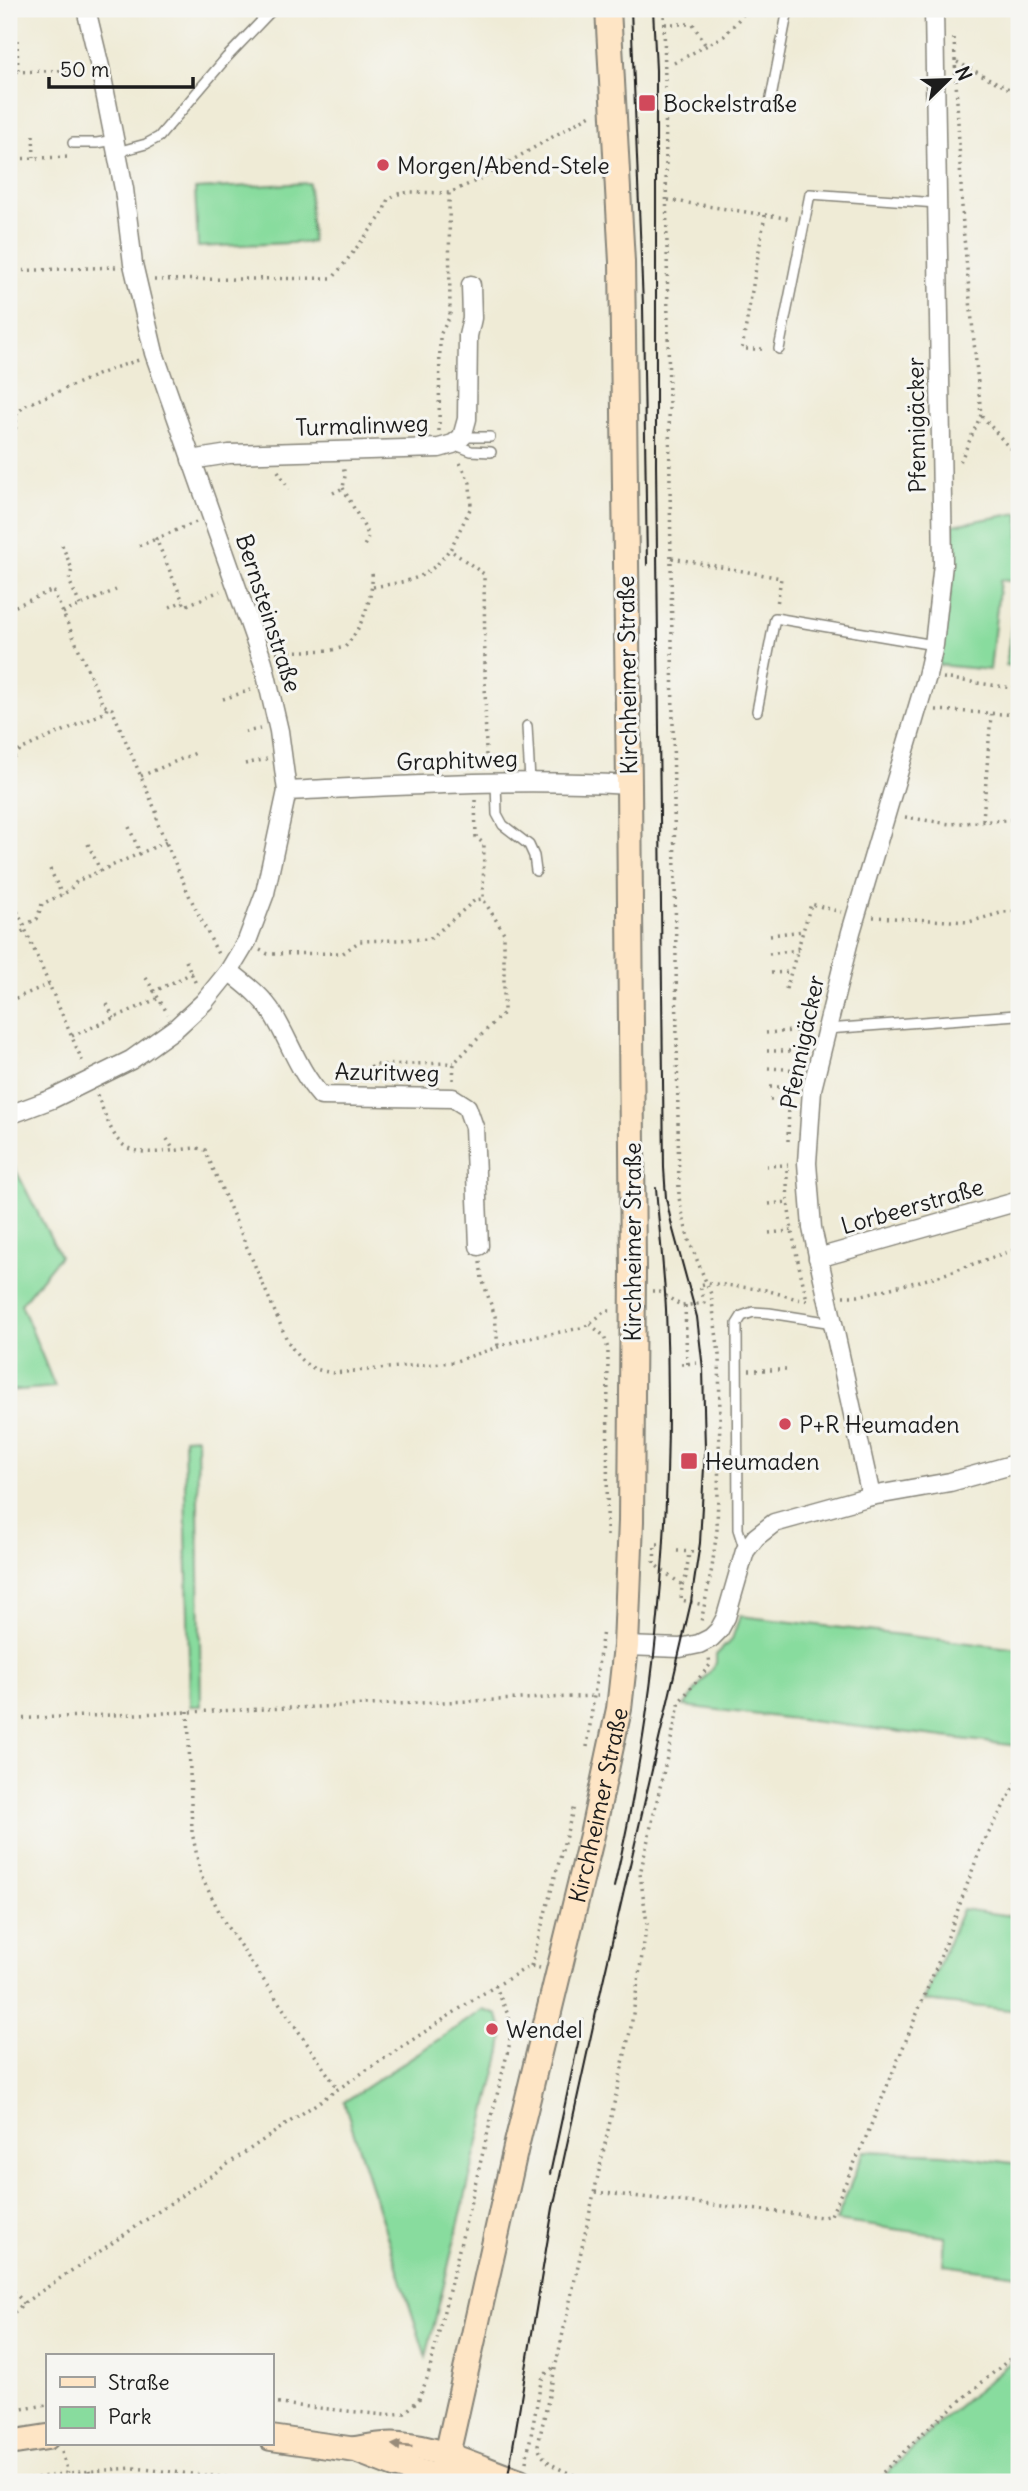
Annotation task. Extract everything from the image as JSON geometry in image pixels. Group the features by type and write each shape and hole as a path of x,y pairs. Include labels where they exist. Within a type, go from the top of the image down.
{"main road":[{"name":"Kirchheimer Straße","path":"447,2474 516,2147 595,1822 619,1709 626,1646 631,1521 633,1311 629,785 622,262 608,9"},
{"path":"9,2443 46,2437"},
{"path":"273,2438 356,2449 398,2444 447,2474 523,2476"},
{"path":"356,2449 393,2482"}],"street":[{"name":"Bernsteinstraße","path":"9,1115 91,1082 131,1060 177,1027 204,1002 229,971 247,941 265,893 287,791 279,731 261,654 154,353 135,272 116,146 86,9"},
{"name":"Pfennigäcker","path":"871,1496 810,1216 808,1143 816,1070 856,916 927,676 934,645 943,564 934,9"},
{"name":"Turmalinweg","path":"191,460 229,454 340,451 451,443 467,419 471,285"},
{"name":"Graphitweg","path":"287,791 530,781 629,785"},
{"name":"Azuritweg","path":"229,971 262,998 273,1013 304,1077 321,1096 453,1098 467,1107 474,1127 479,1246"},
{"name":"Lorbeerstraße","path":"818,1258 1019,1201"},
{"path":"626,1646 680,1648 706,1642 715,1635 723,1623 745,1551 761,1533 780,1520 871,1496 950,1482 1019,1463"}],"lane":[{"path":"73,143 116,146 146,144 159,137 273,9"},
{"path":"770,103 788,9"},
{"path":"779,349 810,194 937,203"},
{"path":"451,443 490,437"},
{"path":"451,443 471,451 491,452"},
{"path":"757,711 775,618 934,645"},
{"path":"527,726 530,781"},
{"path":"486,782 503,825 529,845 536,871"},
{"path":"827,1029 1016,1015"},
{"path":"745,1551 738,1529 738,1321 745,1315 769,1313 833,1323"}],"path":[{"path":"594,2482 552,2464 539,2452 539,2441 631,2027 647,1926 640,1874 680,1701 710,1663 701,1621 712,1568 717,1520 719,1371 715,1317 708,1283 688,1238 679,1198 664,9"},
{"path":"674,63 724,36 748,9"},
{"path":"665,24 693,24 706,46"},
{"path":"17,40 18,72"},
{"path":"1019,94 957,62 963,227 981,415 1019,459"},
{"path":"9,72 100,67"},
{"path":"9,271 333,278 382,215 388,199 410,192 449,193 478,180 597,111"},
{"path":"33,135 34,158"},
{"path":"9,159 71,157"},
{"path":"373,587 417,580 437,567 450,550 471,507 470,483 451,443 440,335 450,316 449,193"},
{"path":"668,200 804,221"},
{"path":"765,215 742,349 779,349"},
{"path":"9,449 15,433 17,413 26,405 154,353"},
{"path":"9,409 17,413"},
{"path":"340,451 345,476 342,488 369,536 363,548"},
{"path":"333,493 342,488"},
{"path":"139,546 211,517"},
{"path":"156,539 185,606 236,585"},
{"path":"62,545 72,569 69,579 80,605"},
{"path":"450,550 484,574 486,782 476,837 484,844 483,899 504,933 504,1012 454,1063 453,1098"},
{"path":"672,558 781,578 775,618"},
{"path":"162,570 168,567"},
{"path":"261,654 283,650 332,650 345,647 358,628 373,587 372,571"},
{"path":"9,609 53,590 103,705 112,709 189,895 229,971"},
{"path":"63,613 116,590"},
{"path":"170,607 183,601"},
{"path":"927,676 1019,689"},
{"path":"223,699 249,690 269,687"},
{"path":"9,762 20,750 106,712 107,707"},
{"path":"917,709 1019,715"},
{"path":"983,821 991,714"},
{"path":"141,776 198,752"},
{"path":"885,814 950,824 1019,819"},
{"path":"129,827 140,853"},
{"path":"9,938 37,919 42,904 62,895 77,881 166,842"},
{"path":"88,844 100,870"},
{"path":"50,869 62,895"},
{"path":"9,892 118,1140 129,1149 145,1152 197,1148 205,1150 287,1340 300,1360 315,1370 334,1373 453,1362 519,1340 581,1328 605,1311 650,1311 650,1290 658,1291 685,1306 705,1303 700,1285 708,1283 766,1290 807,1301 858,1296 936,1278 1019,1248"},
{"path":"247,941 268,954 343,953 360,941 430,939 475,900 483,899"},
{"path":"786,989 811,904 856,916 969,922 1004,912 1019,911"},
{"path":"770,935 803,931"},
{"path":"769,954 798,950"},
{"path":"771,973 792,972"},
{"path":"153,992 192,973"},
{"path":"146,978 177,1027"},
{"path":"9,1001 50,984"},
{"path":"72,1036 158,999"},
{"path":"107,1004 114,1019"},
{"path":"766,1033 827,1029"},
{"path":"767,1051 821,1051"},
{"path":"363,1097 363,1076 372,1065 454,1063"},
{"path":"768,1068 816,1070"},
{"path":"770,1100 789,1101 792,1086"},
{"path":"770,1087 812,1089"},
{"path":"167,1150 167,1139 173,1149"},
{"path":"766,1166 788,1165"},
{"path":"769,1204 789,1202"},
{"path":"769,1233 791,1231"},
{"path":"479,1246 482,1279 495,1316 498,1347"},
{"path":"685,1306 687,1364"},
{"path":"590,1324 604,1336 608,1349 607,1544"},
{"path":"681,1364 698,1363"},
{"path":"719,1371 786,1370 786,1375"},
{"path":"659,1544 655,1544 654,1564 682,1585"},
{"path":"677,1551 692,1552 682,1585 681,1600 704,1605"},
{"path":"586,1749 604,1620"},
{"path":"9,1719 595,1696"},
{"path":"188,1711 192,1832 201,1876 226,1925 338,2089"},
{"path":"595,2192 823,2217 831,2215 864,2143 940,1958 981,1847 1019,1778"},
{"path":"9,2317 24,2303 338,2089 495,1985 531,1966 575,1804"},
{"path":"273,2403 385,2415 405,2413 419,2399 428,2376 510,2042 509,2017 495,1985"},
{"path":"9,2286 24,2303"},
{"path":"873,2482 927,2429 1019,2351"},
{"path":"523,2476 541,2382 554,2366"},
{"path":"9,2411 46,2405"},
{"path":"60,2446 68,2473"},
{"path":"9,2482 89,2471 149,2469 272,2482"},
{"path":"89,2471 92,2482"}],"green space":[{"path":"309,183 312,242 198,247 195,189"},
{"path":"1019,513 1019,582 1000,580 990,670 939,665 955,562 953,525"},
{"path":"1015,600 1019,600 1019,667 1006,665"},
{"path":"9,1157 60,1256 21,1304 55,1387 9,1391"},
{"path":"197,1437 201,1706 190,1706 184,1438"},
{"path":"740,1616 1019,1649 1019,1746 684,1706 716,1663 716,1655 732,1639"},
{"path":"962,1909 1019,1917 1019,2011 924,2001"},
{"path":"483,2010 498,2015 503,2035 501,2051 426,2357 344,2102"},
{"path":"864,2151 944,2154 1019,2164 1019,2275 943,2265 945,2236 836,2221"},
{"path":"1019,2355 1019,2482 878,2482 941,2421"}],"tram line":[{"path":"631,9 643,306 647,565"},
{"path":"507,2482 553,2208 691,1602 700,1543 705,1448 703,1369 697,1317 672,1226 666,1198 664,1168 656,465 656,70 653,9"},
{"path":"614,1887 642,1744 660,1600 665,1527 668,1381 665,1294 656,1188"},
{"path":"550,2174 583,2020"}],"place":[{"name":"Bockelstraße","path":"647,103"},
{"name":"Morgen/Abend-Stele","path":"383,165"},
{"name":"P+R Heumaden","path":"785,1424"},
{"name":"Heumaden","path":"689,1461"},
{"name":"Wendel","path":"492,2029"}]}
